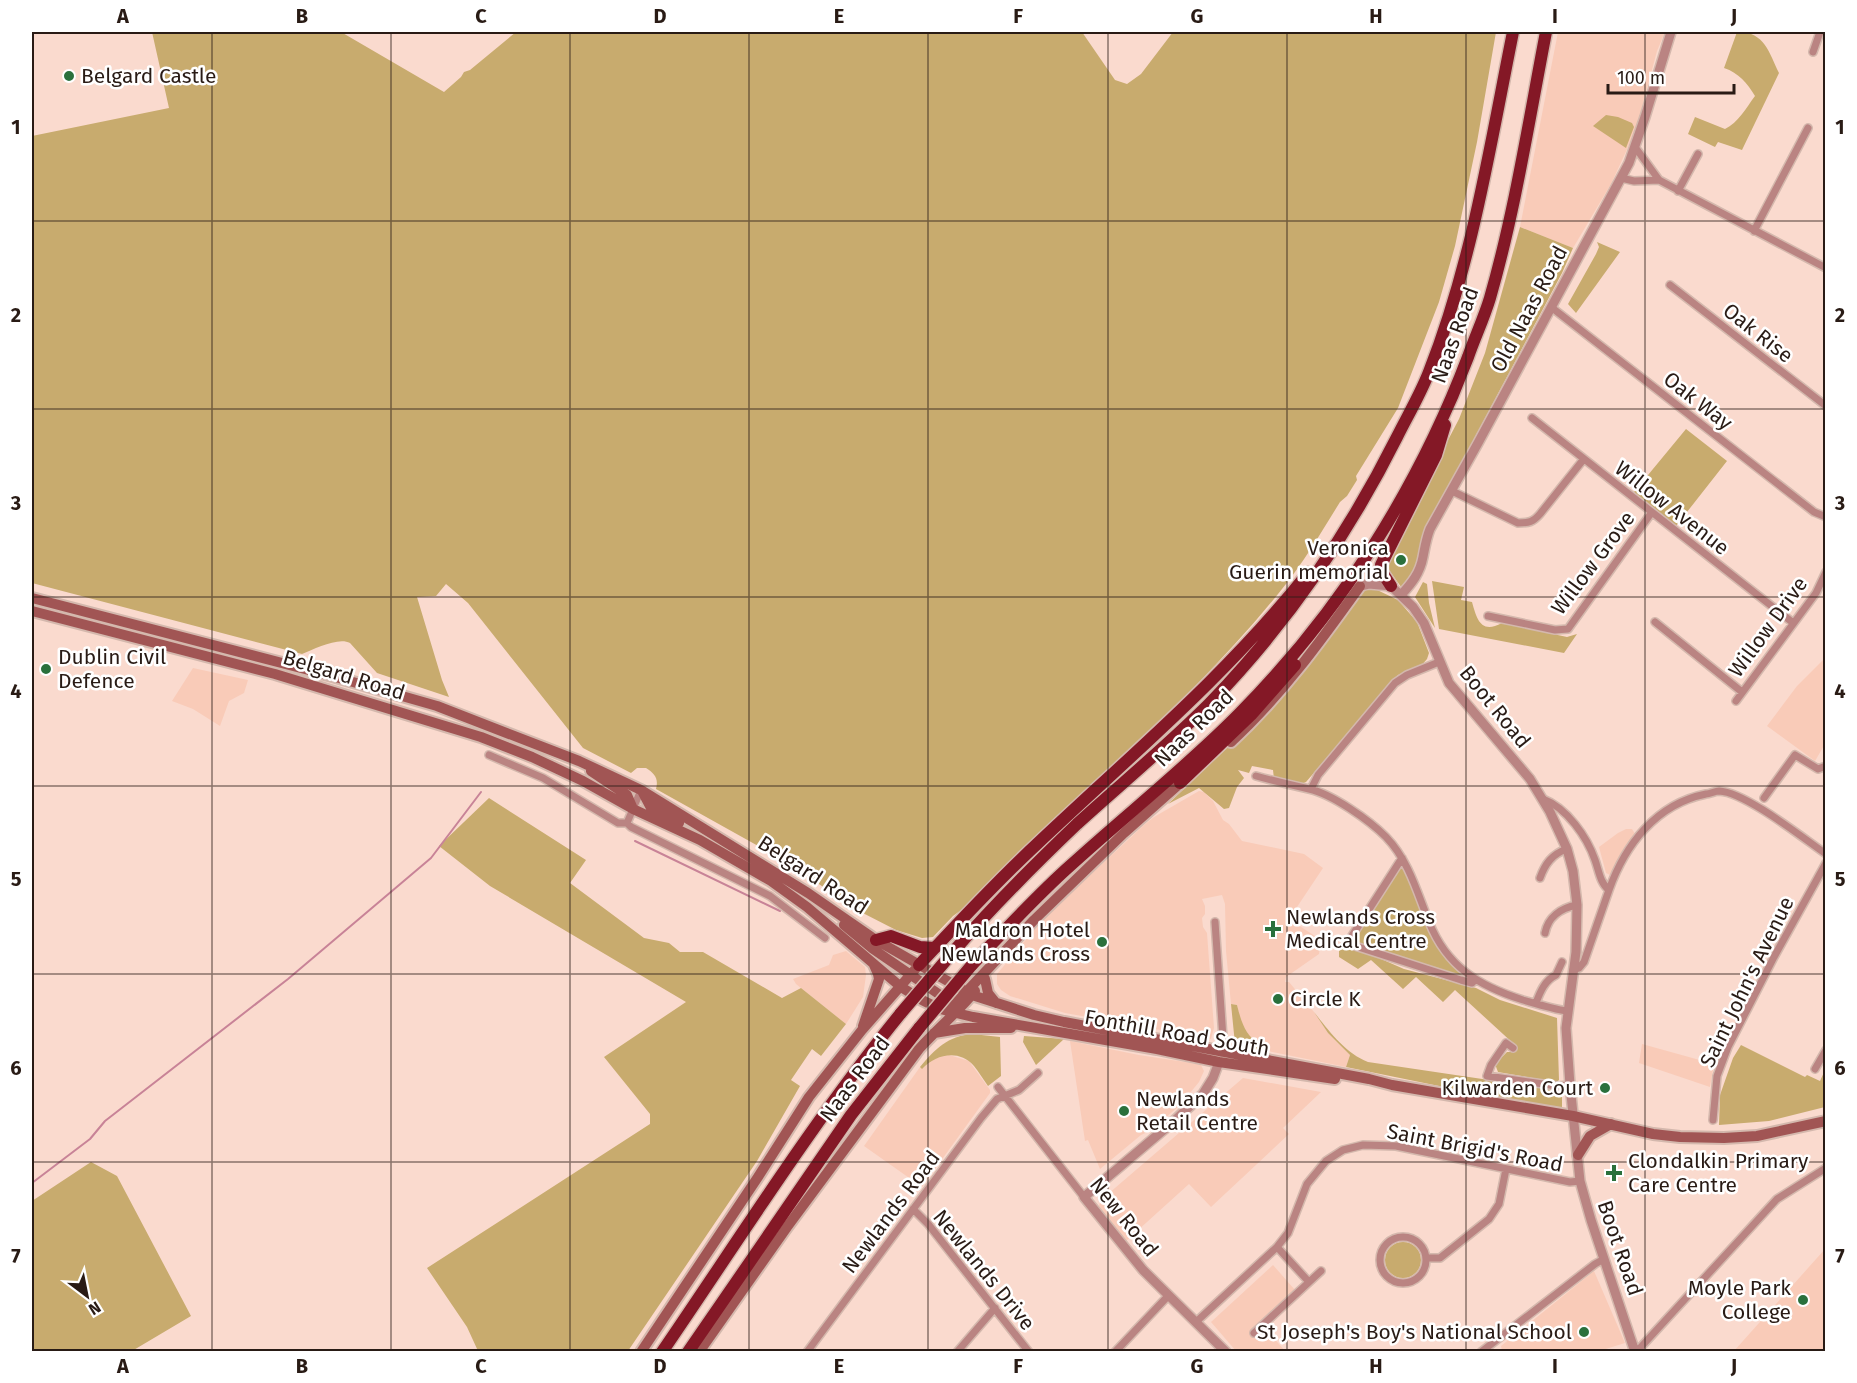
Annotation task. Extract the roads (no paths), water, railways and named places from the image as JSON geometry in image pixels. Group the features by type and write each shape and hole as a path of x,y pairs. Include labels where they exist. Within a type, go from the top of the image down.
{"highway":[{"name":"Naas Road","path":"662,1352 789,1164 874,1046 901,1013 982,918 1045,856 1209,704 1277,627 1311,583 1345,532 1418,399 1434,358 1468,252 1513,32"},
{"name":"Naas Road","path":"688,1352 851,1115 971,966 1070,866 1191,761 1241,712 1283,667 1326,614 1375,544 1398,506 1448,409 1489,301 1525,144 1546,32"},
{"path":"1391,586 1382,572 1381,565 1436,455 1444,435 1448,409"},
{"path":"915,970 971,909 1035,845 1211,682 1294,590 1327,549 1345,532"},
{"path":"1180,783 1251,715 1295,665 1354,582 1375,544"},
{"path":"876,940 891,936 920,947 935,948"}],"main road":[{"path":"968,994 995,961 1083,873 1180,783 1219,753 1274,700 1310,657 1360,586"},
{"name":"Belgard Road","path":"32,598 332,676 437,706 579,761 641,789 821,903 915,970 968,994"},
{"name":"Belgard Road","path":"32,611 275,674 481,737 532,757 633,809 700,840 771,880 807,907 901,987 922,1000 949,1010"},
{"name":"Belgard Road","path":"579,761 602,780 627,795 633,809"},
{"name":"Belgard Road","path":"641,789 651,808 692,831 700,840"},
{"path":"821,903 873,950 915,970 943,997 949,1010"},
{"path":"862,1030 879,980 870,960"},
{"path":"968,994 985,979 995,961"},
{"path":"641,1352 753,1186 809,1097 862,1030 915,970"},
{"path":"985,979 988,993 996,1004"},
{"name":"Fonthill Road South","path":"968,994 1064,1022 1220,1056 1366,1084 1392,1085 1574,1116 1653,1134 1724,1138 1757,1136 1826,1121"},
{"name":"Naas Road","path":"699,1352 787,1227 919,1049 944,1023 949,1010 968,994"},
{"name":"Fonthill Road South","path":"949,1010 1035,1028 1220,1056"},
{"path":"933,1033 965,1028 1035,1028"},
{"path":"1578,1155 1590,1136 1611,1124"}],"street":[{"name":"Old Naas Road","path":"1401,595 1417,576 1425,540 1621,178 1635,147 1671,32"},
{"path":"1813,51 1820,32"},
{"path":"1754,231 1808,128"},
{"path":"1635,147 1659,180 1826,268"},
{"path":"1678,190 1698,154"},
{"path":"1621,178 1634,181 1659,180"},
{"name":"Oak Rise","path":"1670,285 1826,406"},
{"name":"Oak Way","path":"1551,307 1814,512 1826,517"},
{"name":"Willow Avenue","path":"1532,418 1792,622"},
{"path":"1452,491 1518,523 1534,522 1583,460"},
{"name":"Willow Grove","path":"1488,616 1555,630 1568,629 1652,513"},
{"name":"Willow Drive","path":"1736,701 1792,622 1816,593 1826,572"},
{"path":"1360,586 1369,584 1391,586"},
{"name":"Boot Road","path":"1391,586 1413,607 1424,623 1439,662 1457,694 1523,771 1543,799 1567,849 1577,905 1576,952 1567,1011 1567,1049 1581,1181 1635,1351"},
{"path":"1655,622 1742,692"},
{"path":"1311,789 1318,775 1395,683 1407,675 1439,662"},
{"name":"Belgard Road","path":"489,755 506,760 543,778 618,823 627,823 630,827 770,896 825,938"},
{"path":"1764,798 1795,755 1818,769 1826,766"},
{"path":"1256,776 1297,788 1311,789 1353,810 1387,838 1402,858 1429,923 1443,948 1460,969 1475,980 1501,993 1567,1011"},
{"path":"627,823 641,789"},
{"path":"1573,970 1579,968 1584,962 1618,866 1631,844 1661,814 1677,804 1719,791 1745,800 1826,854"},
{"path":"1543,799 1555,804 1588,843 1603,884 1609,890"},
{"path":"1540,878 1550,859 1567,849"},
{"path":"1402,858 1350,939 1352,945 1461,980 1472,983 1475,980"},
{"name":"Saint John's Avenue","path":"1713,1120 1717,1076 1728,1047 1826,863"},
{"path":"1545,933 1547,926 1564,907 1577,905"},
{"path":"1084,1197 1173,1122 1203,1094 1213,1078 1220,1056 1222,1017 1215,922"},
{"path":"1536,1003 1539,993 1550,977 1556,975 1562,962"},
{"path":"1513,1048 1506,1043 1491,1065 1487,1076 1557,1086 1570,1085"},
{"path":"1815,1069 1826,1050"},
{"name":"Newlands Road","path":"807,1352 981,1118 997,1099 1019,1090 1038,1073"},
{"name":"New Road","path":"998,1087 1143,1270 1226,1352"},
{"name":"Saint Brigid's Road","path":"1196,1322 1277,1247 1288,1233 1307,1184 1326,1161 1343,1150 1363,1145 1396,1146 1570,1182 1581,1181"},
{"path":"1635,1351 1693,1293 1778,1199 1826,1168"},
{"path":"1426,1258 1440,1258 1489,1219 1498,1204 1506,1169"},
{"name":"Newlands Drive","path":"913,1209 928,1224 1029,1352"},
{"path":"1402,1236 1409,1237 1421,1245 1426,1258 1422,1273 1411,1282 1403,1283 1396,1282 1384,1274 1379,1260 1380,1253 1389,1241 1402,1236"},
{"path":"1277,1247 1309,1282"},
{"path":"1481,1352 1604,1259"},
{"path":"1254,1334 1321,1271"},
{"path":"1115,1352 1168,1296"},
{"path":"957,1352 995,1308"}],"waterway":[{"path":"32,1183 90,1139 105,1121 288,979 431,858 481,792"},
{"path":"635,841 780,911"}],"place":[{"name":"Belgard Castle","path":"69,76"},
{"name":"Veronica Guerin memorial","path":"1401,560"},
{"name":"Dublin Civil Defence","path":"46,669"},
{"name":"Newlands Cross Medical Centre","path":"1273,929"},
{"name":"Maldron Hotel Newlands Cross","path":"1102,942"},
{"name":"Circle K","path":"1278,999"},
{"name":"Kilwarden Court","path":"1605,1088"},
{"name":"Newlands Retail Centre","path":"1124,1111"},
{"name":"Clondalkin Primary Care Centre","path":"1614,1173"},
{"name":"Moyle Park College","path":"1803,1300"},
{"name":"St Joseph's Boy's National School","path":"1584,1332"}]}
